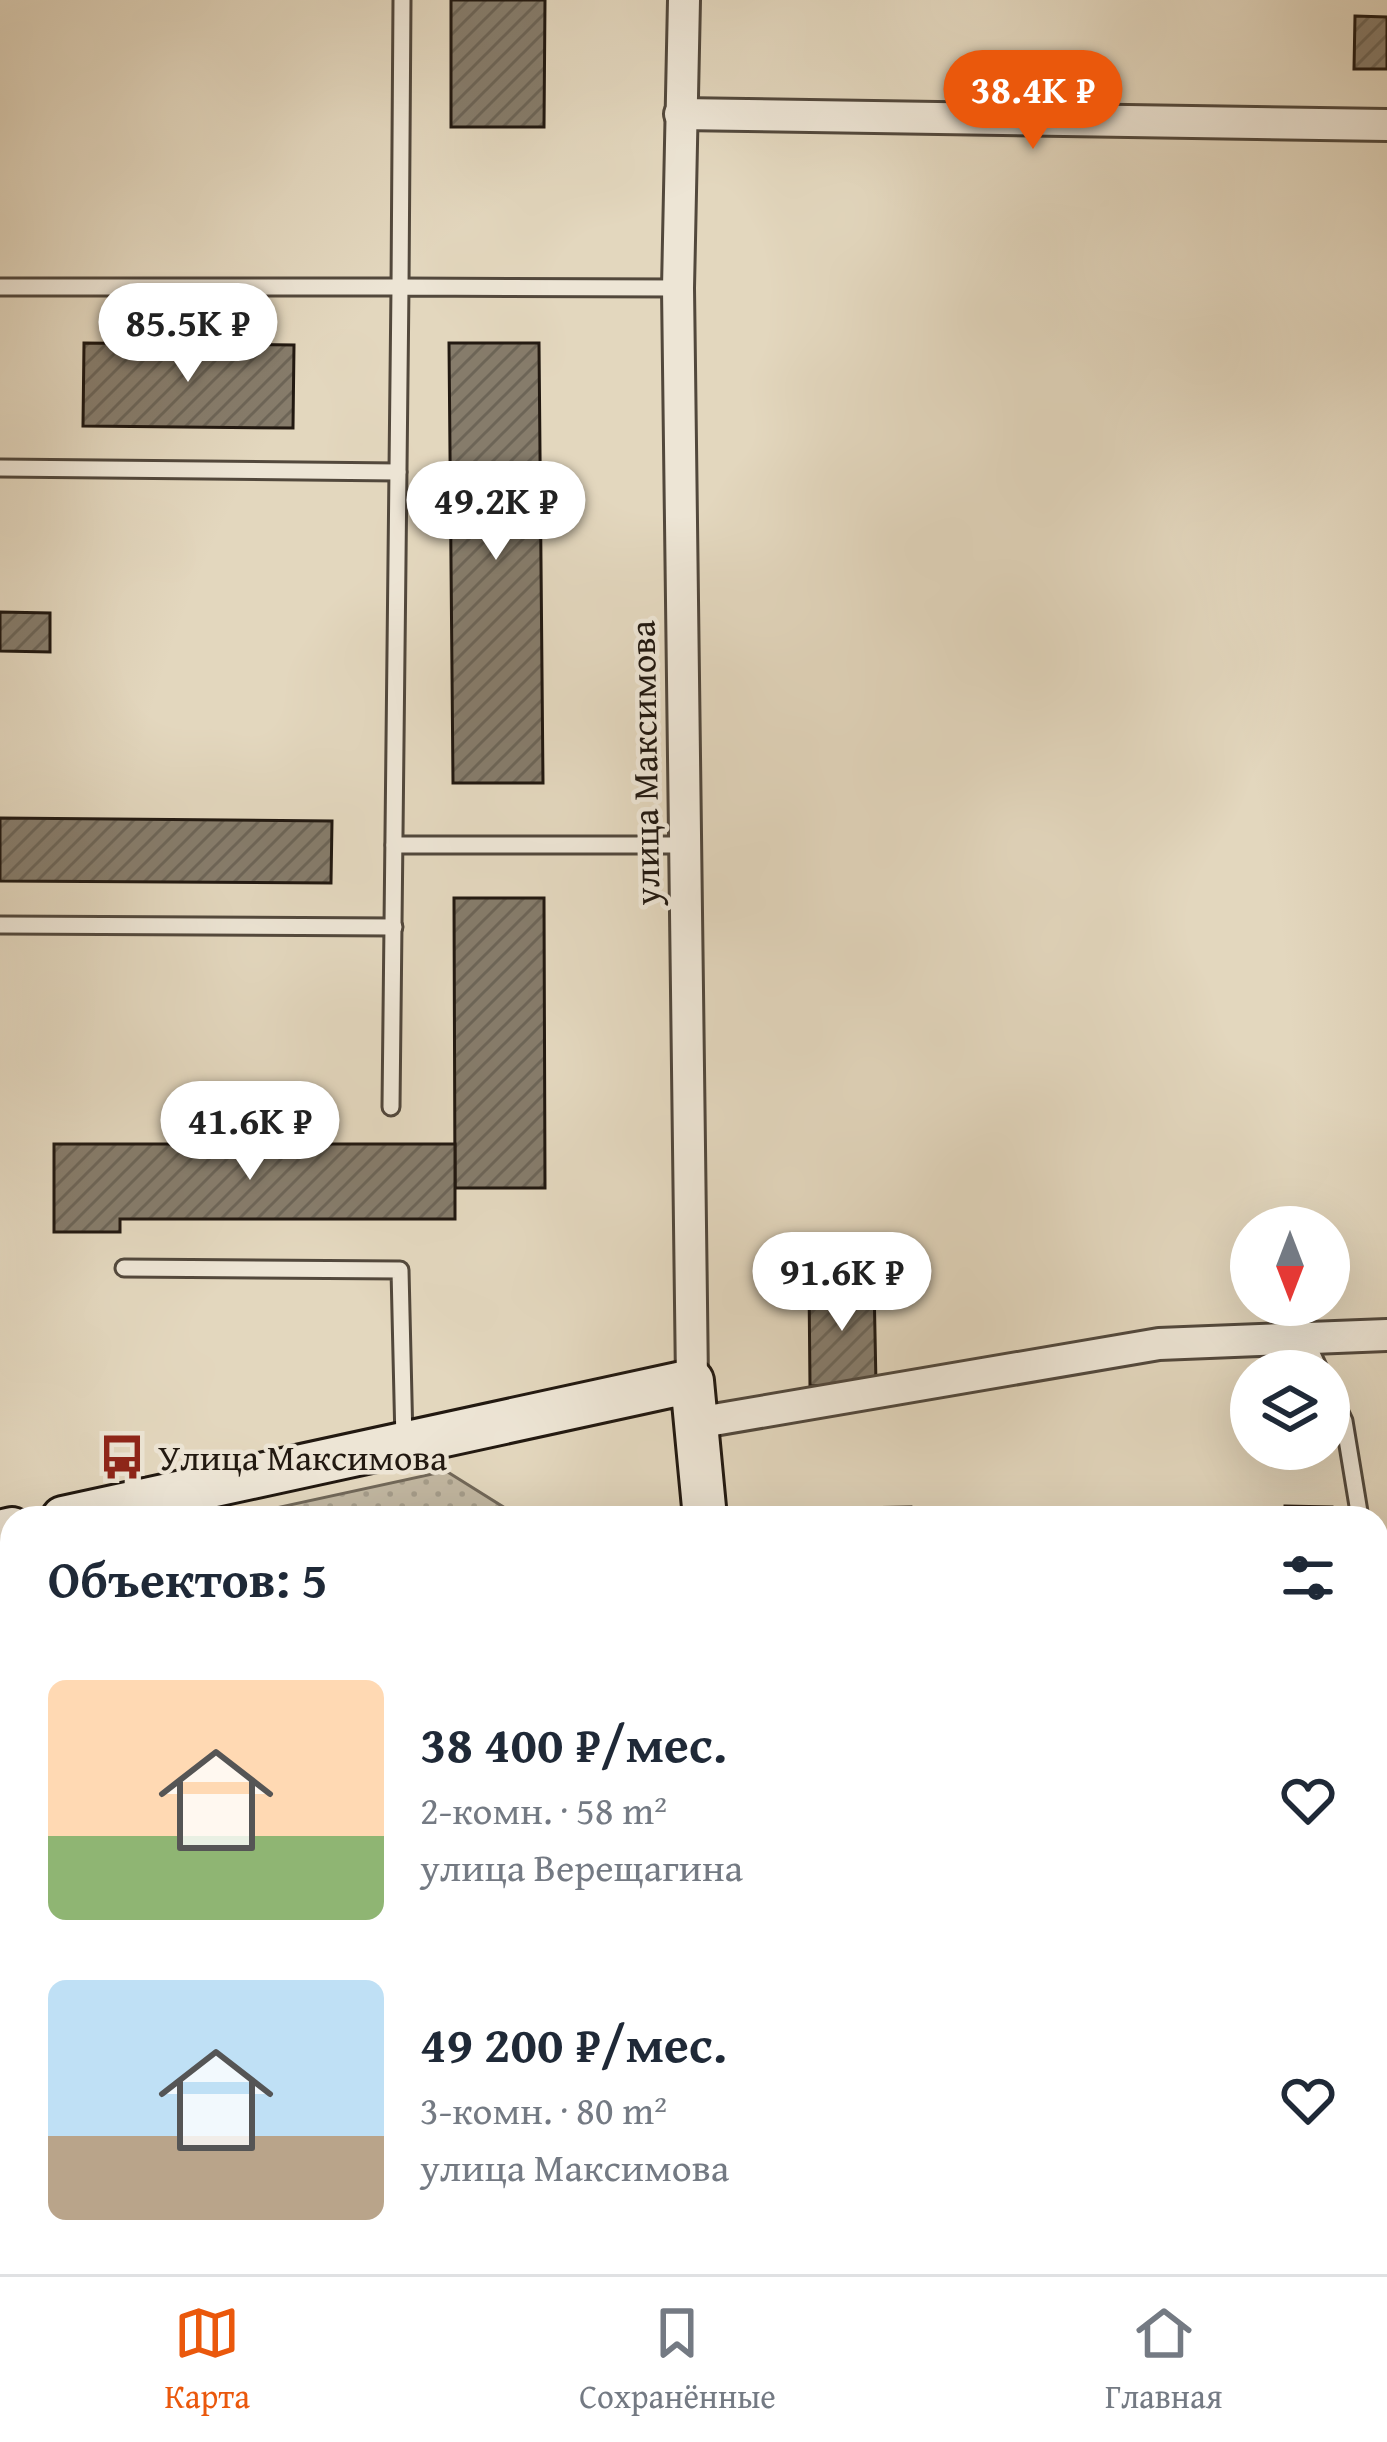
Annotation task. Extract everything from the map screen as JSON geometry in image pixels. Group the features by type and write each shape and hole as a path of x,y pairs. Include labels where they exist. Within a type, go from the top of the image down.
{"main road":[{"path":"118,1506 404,1443 694,1402 704,1506"}],"street":[{"name":"улица Максимова","path":"684,0 678,288 694,1402"},
{"path":"680,114 1387,125"},
{"path":"694,1402 1160,1344 1387,1335"}],"lane":[{"path":"391,1107 402,0"},
{"path":"0,287 678,288"},
{"path":"0,467 398,472"},
{"path":"394,845 684,844"},
{"path":"0,925 394,927"},
{"path":"124,1268 400,1270 404,1443"},
{"path":"1304,1336 1310,1350"},
{"path":"1350,1457 1358,1506"}],"shaded area":[{"path":"446,1471 502,1506 285,1506"}],"building":[{"path":"451,0 545,0 544,127 451,127"},
{"path":"1355,16 1387,17 1387,69 1354,69"},
{"path":"84,343 294,345 293,428 83,426"},
{"path":"449,343 539,343 543,783 453,783"},
{"path":"0,612 50,613 50,652 0,651"},
{"path":"0,818 332,821 331,883 0,881"},
{"path":"454,898 544,898 545,1188 455,1188"},
{"path":"54,1144 455,1144 455,1219 120,1219 120,1232 54,1232"},
{"path":"809,1283 874,1283 876,1384 810,1386"}],"place":[{"name":"Улица Максимова","path":"122,1457"}]}
